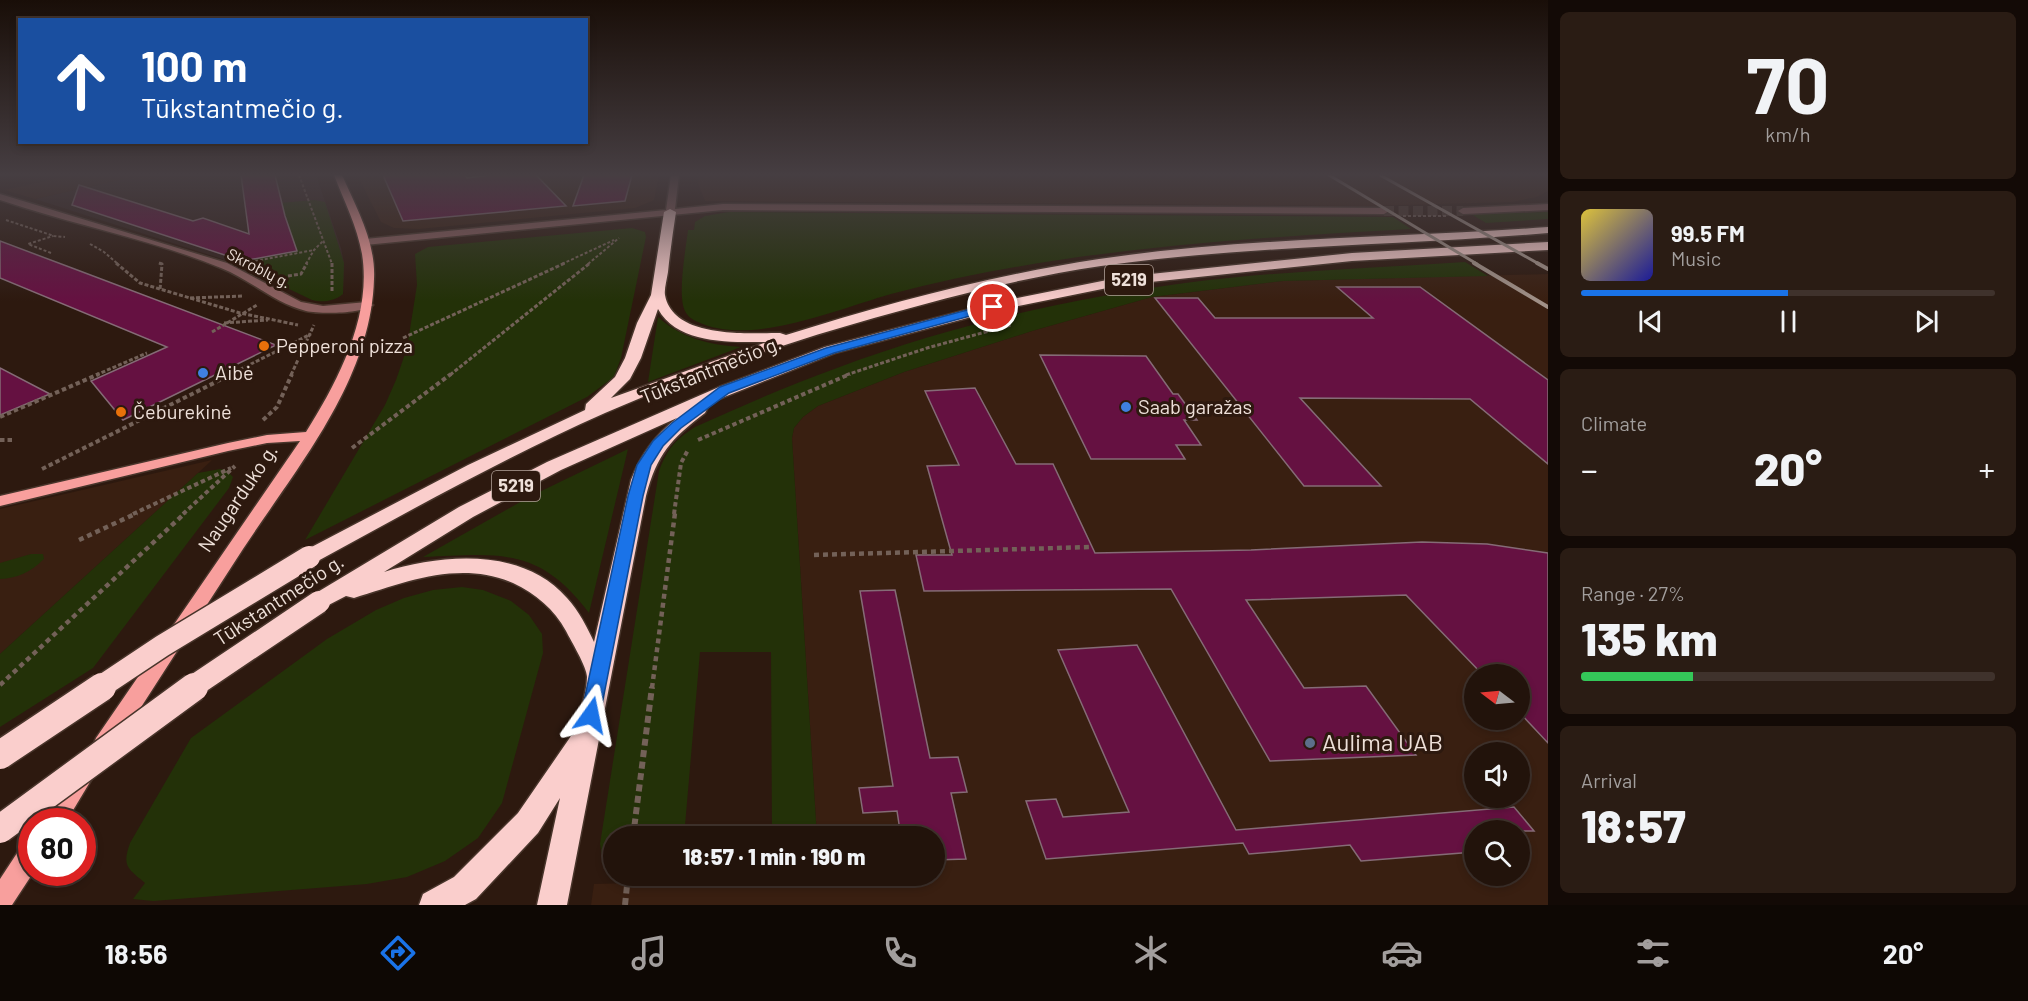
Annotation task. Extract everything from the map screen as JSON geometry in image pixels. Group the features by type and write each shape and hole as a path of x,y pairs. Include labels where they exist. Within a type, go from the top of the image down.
{"highway":[{"path":"579,418 622,379 633,358 644,323 658,295 669,217"},
{"name":"Tūkstantmečio g.","path":"0,755 162,646 309,557 515,448 579,418 695,370 872,312 965,288 1100,263 1278,244 1548,230"},
{"name":"Tūkstantmečio g.","path":"0,829 190,690 319,602 466,512 554,466 725,390 830,350 993,307 1058,292 1122,281 1352,257 1548,246"},
{"path":"658,295 669,316 682,325 699,332 729,336 796,337"},
{"path":"552,905 644,465 657,444 725,390"},
{"path":"319,602 396,575 464,564 490,566 516,575 536,586 560,605 599,675"},
{"path":"434,905 465,888 528,823 586,735"}],"main road":[{"name":"Naugarduko g.","path":"61,808 310,436 353,354 367,305 369,261 365,242 355,217"},
{"path":"0,501 238,445 267,439 310,436"},
{"path":"0,901 18,875"}],"street":[{"name":"Skroblų g.","path":"60,217 176,249 222,265 299,306 325,310 367,305"},
{"path":"365,242 617,217"}],"path":[{"path":"313,217 333,267 330,298"},
{"path":"0,218 54,236 75,240"},
{"path":"403,338 626,234"},
{"path":"51,253 28,244 54,236"},
{"path":"352,448 430,391 549,298 619,238"},
{"path":"281,274 290,277 302,274 314,250 323,241"},
{"path":"84,242 98,247 111,256 128,276 160,290 240,313 276,319 295,326 315,324"},
{"path":"293,255 314,250"},
{"path":"111,256 118,254"},
{"path":"153,261 162,264 160,290"},
{"path":"185,298 245,296"},
{"path":"212,332 223,323 260,303 253,300"},
{"path":"223,323 276,319"},
{"path":"695,441 846,375 927,348 1013,324"},
{"path":"40,470 312,334 277,407 260,422"},
{"path":"0,417 147,353"},
{"path":"0,440 13,440"},
{"path":"634,826 681,463 690,447"},
{"path":"0,685 234,466 79,540"},
{"path":"814,555 1092,547"},
{"path":"625,905 627,886"}],"shaded area":[{"path":"92,217 330,217 344,263 343,294 337,298 316,301 241,265"},
{"path":"379,217 540,217 419,229 394,228 381,222"},
{"path":"1548,274 1548,905 591,905 594,884 603,884 603,886 945,886 945,826 816,826 792,438 794,428 803,417 818,406 904,372 1032,331 1152,297 1283,281"},
{"path":"212,460 198,473 0,654 0,509"}],"green space":[{"path":"286,217 330,217 344,263 343,294 332,300 312,300 235,263 296,251"},
{"path":"703,217 1393,217 1411,229 1214,242 1084,256 955,279 891,294 794,323 743,330 719,329 690,318 685,311 682,294 684,259 688,230 694,230 695,222"},
{"path":"1476,217 1548,217 1548,219 1486,223"},
{"path":"632,228 645,232 646,237 621,358 614,377 587,397 305,540 385,405 396,380 407,348 417,285 415,254 428,247"},
{"path":"1465,262 1488,276 1283,281 1152,297 1032,331 904,372 818,406 803,417 794,428 792,438 816,826 772,826 771,652 700,652 685,826 603,826 603,861 600,844 659,471 665,456 677,441 695,427 783,389 879,353 965,327 1097,297 1185,283 1290,273"},
{"path":"658,317 676,330 696,339 741,347 648,382"},
{"path":"628,449 589,613 571,591 553,576 534,565 495,556 423,557 529,497"},
{"path":"226,470 233,477 229,488 93,668 0,727 0,654 198,473"},
{"path":"31,554 43,554 44,559 24,574 0,579 0,563"},
{"path":"462,587 483,590 511,601 529,615 542,634 543,653 502,803 478,838 445,861 407,877 367,884 153,901 133,899 145,883 130,870 126,862 130,843 191,738 327,639 376,610 404,598 433,590"}],"building":[{"path":"109,217 181,217 193,221 203,218 249,234 247,217 285,217 297,251 243,261"},
{"path":"401,217 444,217 403,221"},
{"path":"0,241 276,345 123,420 91,381 167,347 0,278"},
{"path":"1337,287 1420,287 1548,380 1548,464 1470,399 1300,398 1381,486 1304,486 1155,298 1198,298 1215,318 1373,318"},
{"name":"Saab garažas","path":"1040,355 1146,356 1173,394 1178,394 1197,420 1184,420 1201,445 1176,445 1185,459 1091,459"},
{"path":"0,368 50,394 0,415"},
{"path":"975,388 1016,464 1053,464 1095,553 1251,550 1422,542 1487,544 1548,553 1548,743 1530,724 1530,664 1472,664 1406,595 1246,600 1304,688 1366,686 1416,755 1270,761 1171,589 924,591 916,555 952,555 927,466 959,465 925,391"},
{"path":"895,590 930,758 958,757 967,792 951,793 966,859 945,860 945,826 899,826 897,811 863,813 859,788 893,786 860,591"},
{"path":"1137,645 1236,830 1502,808 1515,808 1525,820 1464,820 1464,853 1361,861 1350,845 1249,854 1243,843 1046,859 1026,801 1056,799 1063,817 1129,812 1058,650"}],"railway":[{"path":"1399,217 1477,264"},
{"path":"1455,217 1539,264"},
{"path":"1474,263 1548,307"},
{"path":"1537,263 1548,269"}],"place":[{"name":"Pepperoni pizza","path":"264,346"},
{"name":"Aibė","path":"203,373"},
{"name":"Saab garažas","path":"1126,407"},
{"name":"Čeburekinė","path":"121,412"},
{"name":"Aulima UAB","path":"1310,743"}],"route":[{"path":"591,715 636,496 644,465 657,444 725,390 830,350 993,307"}]}
